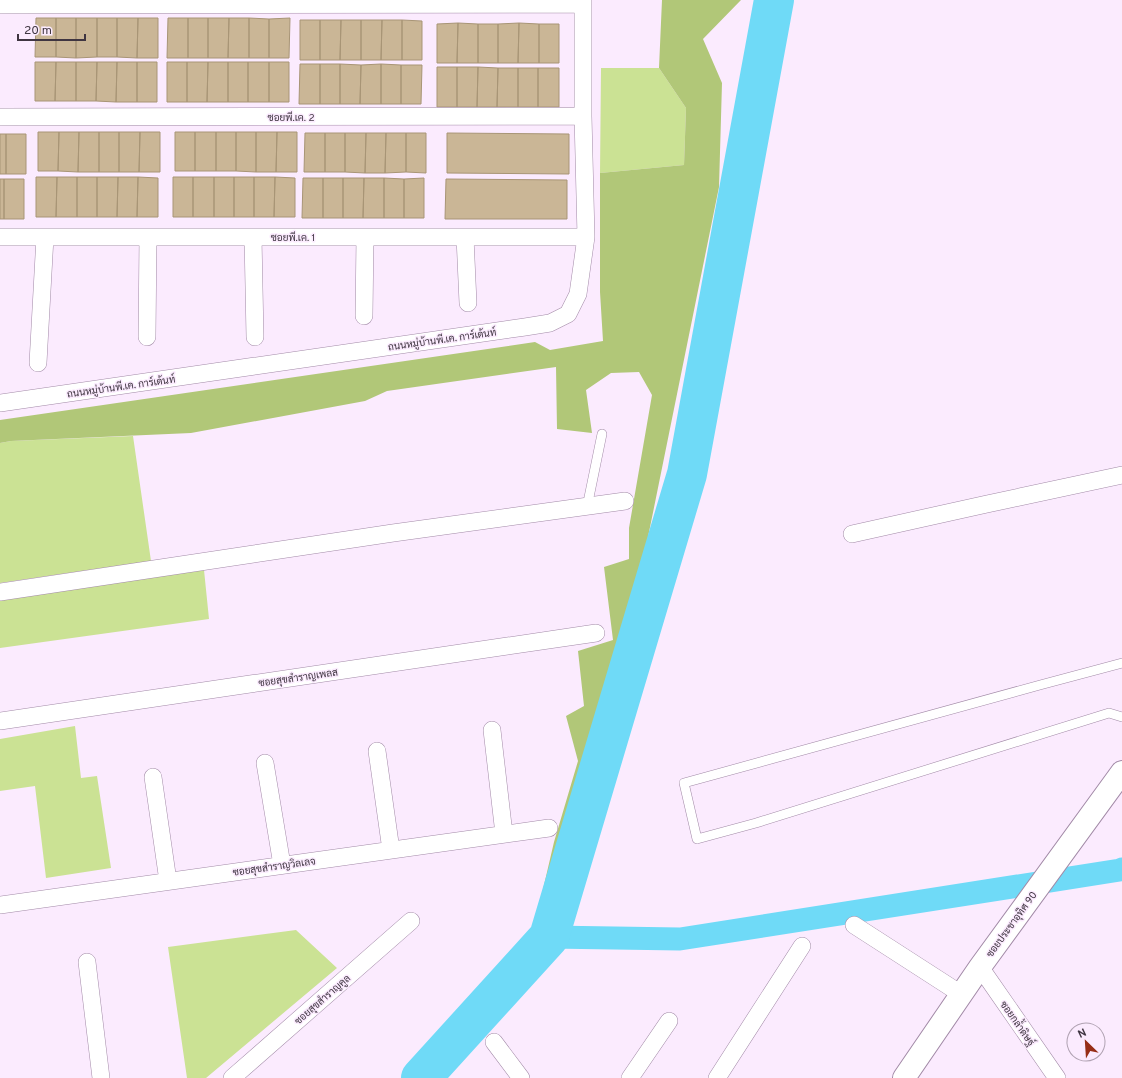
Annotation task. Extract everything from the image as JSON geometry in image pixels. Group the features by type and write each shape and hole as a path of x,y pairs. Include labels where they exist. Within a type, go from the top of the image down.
{"street":[{"path":"0,5 583,2"},
{"name":"ถนนหมู่บ้านพี.เค. การ์เด้นท์","path":"0,403 525,327 550,323 568,314 578,294 586,237 583,116 583,2"},
{"name":"ซอยพี.เค. 2","path":"0,117 583,116"},
{"name":"ซอยพี.เค. 1","path":"0,237 586,237"},
{"path":"38,362 45,237"},
{"path":"147,338 148,237"},
{"path":"252,237 255,337"},
{"path":"364,316 365,237"},
{"path":"465,237 468,303"},
{"path":"852,534 1122,475"},
{"path":"0,592 393,533 625,501"},
{"name":"ซอยสุขสำราญเพลส","path":"0,722 596,633"},
{"path":"492,730 504,834"},
{"path":"377,751 391,850"},
{"path":"264,763 282,865"},
{"name":"ซอยประชาอุทิศ 90","path":"904,1078 980,967 1122,772"},
{"path":"153,777 168,881"},
{"name":"ซอยสุขสำราญวิลเลจ","path":"0,904 549,828"},
{"name":"ซอยสุขสำราญคูล","path":"232,1078 411,921"},
{"path":"854,925 962,994"},
{"path":"717,1078 802,946"},
{"path":"87,962 101,1078"},
{"name":"ซอยกล้ำดิษฐ์","path":"980,967 1057,1078"},
{"path":"630,1078 669,1021"},
{"path":"494,1042 521,1078"}],"lane":[{"path":"587,506 602,434"},
{"path":"1122,663 684,783 697,839 756,823 1109,713 1122,717"}],"green space":[{"path":"662,0 741,0 703,39 722,83 719,187 632,616 601,707 563,832 541,898 554,842 578,761 566,716 584,706 578,651 613,640 604,567 629,559 629,528 652,395 639,372 611,373 586,390 592,433 557,429 556,367 387,391 365,401 191,433 11,441 0,443 0,420 535,342 550,350 603,341 600,292 600,173 684,165 686,108 659,68"},
{"path":"601,68 659,68 686,108 684,165 600,173"},
{"path":"133,436 151,561 0,583 0,443 11,441"},
{"path":"204,570 209,619 0,648 0,600"},
{"path":"75,726 81,778 97,776 111,868 46,878 35,786 0,791 0,739"},
{"path":"296,930 337,968 206,1078 187,1078 168,947"}],"building":[{"path":"36,18 56,18 56,57 35,57"},
{"path":"56,18 76,18 76,58 56,57"},
{"path":"76,18 97,18 97,57 76,58"},
{"path":"97,18 117,18 117,57 97,57"},
{"path":"117,18 138,18 137,58 117,57"},
{"path":"138,18 158,18 158,58 137,58"},
{"path":"168,18 188,18 188,58 167,58"},
{"path":"188,18 208,18 208,58 188,58"},
{"path":"208,18 229,18 228,58 208,58"},
{"path":"229,18 249,18 249,58 228,58"},
{"path":"249,18 269,19 269,58 249,58"},
{"path":"290,18 289,58 269,58 269,19"},
{"path":"300,20 320,20 320,60 300,60"},
{"path":"320,20 341,20 340,60 320,60"},
{"path":"341,20 361,20 361,60 340,60"},
{"path":"361,20 382,20 381,60 361,60"},
{"path":"382,20 402,20 402,60 381,60"},
{"path":"402,20 422,21 422,60 402,60"},
{"path":"458,23 457,63 437,63 437,24"},
{"path":"458,23 478,24 478,63 457,63"},
{"path":"519,23 518,63 498,63 498,24"},
{"path":"519,23 539,24 539,63 518,63"},
{"path":"478,24 498,24 498,63 478,63"},
{"path":"539,24 559,24 559,63 539,63"},
{"path":"35,62 56,62 55,101 35,101"},
{"path":"56,62 76,62 76,101 55,101"},
{"path":"76,62 97,62 96,101 76,101"},
{"path":"97,62 117,62 116,102 96,101"},
{"path":"117,62 137,62 137,102 116,102"},
{"path":"137,62 157,62 157,102 137,102"},
{"path":"167,62 187,62 187,102 167,102"},
{"path":"187,62 208,62 207,102 187,102"},
{"path":"208,62 228,62 228,102 207,102"},
{"path":"228,62 248,62 248,102 228,102"},
{"path":"248,62 269,62 269,102 248,102"},
{"path":"269,62 289,62 289,102 269,102"},
{"path":"300,64 320,64 320,104 299,104"},
{"path":"320,64 340,64 340,104 320,104"},
{"path":"340,64 361,65 360,104 340,104"},
{"path":"381,64 381,104 360,104 361,65"},
{"path":"381,64 401,65 401,104 381,104"},
{"path":"401,65 422,65 421,104 401,104"},
{"path":"437,67 457,67 457,107 437,107"},
{"path":"457,67 478,67 477,107 457,107"},
{"path":"478,67 498,68 497,107 477,107"},
{"path":"498,68 518,68 518,107 497,107"},
{"path":"518,68 538,68 538,107 518,107"},
{"path":"538,68 559,68 559,107 538,107"},
{"path":"38,132 59,132 58,171 38,171"},
{"path":"59,132 79,132 78,172 58,171"},
{"path":"79,132 99,132 99,172 78,172"},
{"path":"99,132 119,132 119,172 99,172"},
{"path":"119,132 140,132 139,172 119,172"},
{"path":"140,132 160,132 160,172 139,172"},
{"path":"175,132 195,132 195,171 175,171"},
{"path":"195,132 216,132 216,171 195,171"},
{"path":"216,132 236,132 236,171 216,171"},
{"path":"236,132 256,132 256,172 236,171"},
{"path":"256,132 277,132 276,172 256,172"},
{"path":"277,132 297,132 297,172 276,172"},
{"path":"305,133 325,133 325,172 304,172"},
{"path":"325,133 345,133 345,172 325,172"},
{"path":"345,133 366,133 365,173 345,172"},
{"path":"366,133 386,133 385,173 365,173"},
{"path":"386,133 406,133 406,172 385,173"},
{"path":"406,133 426,133 426,173 406,172"},
{"path":"447,133 569,134 569,174 447,173"},
{"path":"0,134 6,134 6,174 0,174"},
{"path":"6,134 26,134 26,174 6,174"},
{"path":"36,177 57,177 56,217 36,217"},
{"path":"57,177 77,177 77,217 56,217"},
{"path":"77,177 97,177 97,217 77,217"},
{"path":"97,177 118,177 117,217 97,217"},
{"path":"118,177 138,177 137,217 117,217"},
{"path":"138,177 158,178 158,217 137,217"},
{"path":"173,177 193,177 193,217 173,217"},
{"path":"193,177 214,177 214,217 193,217"},
{"path":"214,177 234,177 234,217 214,217"},
{"path":"234,177 254,177 254,217 234,217"},
{"path":"254,177 275,177 274,217 254,217"},
{"path":"275,177 295,178 295,217 274,217"},
{"path":"303,178 323,178 323,218 302,218"},
{"path":"323,178 343,178 343,218 323,218"},
{"path":"343,178 364,178 363,218 343,218"},
{"path":"364,178 384,178 384,218 363,218"},
{"path":"384,178 404,179 404,218 384,218"},
{"path":"424,178 424,218 404,218 404,179"},
{"path":"0,179 4,179 4,219 0,219"},
{"path":"4,179 24,179 24,219 4,219"},
{"path":"446,179 567,180 567,219 445,219"}],"waterway":[{"path":"421,1078 549,937 687,474 774,0"},
{"path":"549,937 680,939 1122,869"}]}
